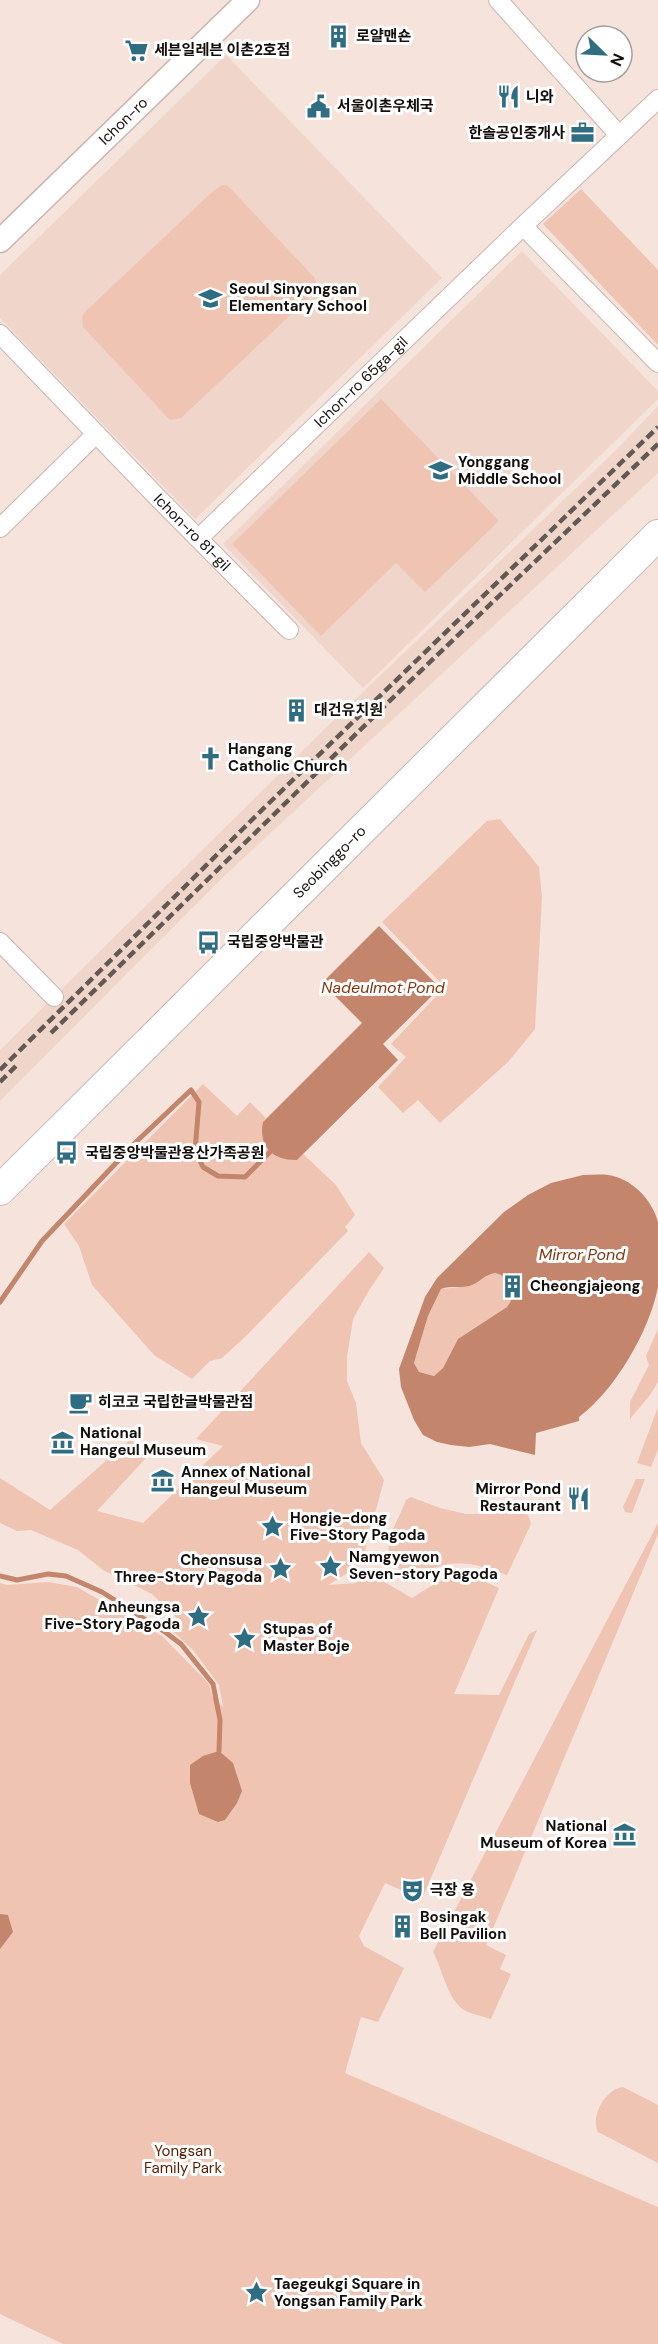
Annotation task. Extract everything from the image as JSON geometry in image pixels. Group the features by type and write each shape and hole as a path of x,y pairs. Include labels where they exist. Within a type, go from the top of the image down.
{"main road":[{"name":"Seobinggo-ro","path":"0,1190 658,535"},
{"path":"0,1160 68,1122"}],"street":[{"name":"Ichon-ro","path":"0,241 248,0"},
{"path":"498,0 619,135"},
{"name":"Ichon-ro 65ga-gil","path":"199,538 522,226 658,99"},
{"path":"522,226 658,363"},
{"name":"Ichon-ro 81-gil","path":"0,334 289,630"},
{"path":"0,528 96,434"},
{"path":"0,942 54,997"}],"shaded area":[{"name":"Seoul Sinyongsan Elementary School","path":"226,55 442,278 195,519 0,318 0,275"},
{"name":"Yonggang Middle School","path":"522,251 658,391 658,399 363,688 223,544"},
{"path":"658,406 658,473 220,880 0,1101 0,1050 337,717 615,451"}],"green space":[{"path":"222,185 228,186 314,277 316,291 181,418 170,420 83,327 82,318 84,313"},
{"path":"581,189 658,270 658,345 543,224"},
{"path":"381,399 499,521 425,592 396,563 321,636 232,544"},
{"path":"500,819 539,867 542,897 535,1029 508,1062 440,1123 418,1100 403,1113 378,1087 406,1057 391,1044 445,987 382,922 487,821"},
{"path":"203,1084 237,1116 250,1102 266,1118 263,1122 297,1160 303,1154 336,1185 355,1215 345,1227 348,1231 247,1335 222,1358 210,1361 192,1379 154,1355 92,1285 79,1246 64,1224"},
{"name":"Yongsan Family Park","path":"369,1252 384,1268 353,1319 347,1357 347,1381 356,1403 361,1443 384,1480 363,1558 356,1568 328,1585 356,1583 372,1575 412,1598 445,1579 454,1577 473,1578 499,1588 454,1694 499,1695 529,1634 537,1630 422,1899 385,1883 359,1936 364,1946 404,1968 378,2022 361,2017 345,2073 658,2207 658,2344 63,2344 0,2314 0,1583 7,1585 48,1582 77,1587 162,1636 209,1684 212,1696 223,1707 219,1685 193,1650 167,1626 176,1617 152,1594 103,1570 78,1550 31,1530 17,1531 0,1523 0,1478 50,1510 131,1439 146,1458 97,1511 143,1523 223,1446 196,1439"},
{"path":"495,1273 506,1278 512,1286 512,1296 507,1307 458,1339 443,1368 434,1376 419,1372 414,1363 428,1316 441,1289 470,1286 484,1276"},
{"path":"658,1329 658,1382 630,1419 630,1402 649,1365 646,1356"},
{"path":"658,1407 658,1450 651,1467 637,1463"},
{"path":"636,1479 645,1479 632,1513 625,1512 623,1507"},
{"path":"411,1497 440,1508 466,1514 521,1513 528,1515 531,1524 507,1575 460,1563 438,1567 413,1578 400,1569 392,1561 389,1543 406,1500"},
{"path":"658,1523 658,1534 486,1945 506,1955 500,1969 511,1974 491,2019 471,2013 460,2007 451,1995 433,1952"},
{"path":"623,2087 658,2105 658,2163 598,2132 596,2119 601,2105 610,2093"}],"water":[{"name":"Nadeulmot Pond","path":"379,926 440,988 383,1044 398,1060 297,1160 288,1160 274,1155 265,1145 263,1122 362,1023 322,983"},
{"name":"Mirror Pond","path":"583,1175 608,1175 625,1180 651,1205 658,1222 658,1287 639,1341 605,1392 579,1417 579,1421 536,1433 535,1455 490,1444 469,1447 437,1442 423,1435 414,1420 401,1387 399,1369 425,1297 437,1278 504,1212 528,1195 551,1183","holes":["495,1273 506,1278 513,1291 507,1307 458,1339 443,1368 434,1376 419,1372 414,1363 428,1316 441,1289 468,1286"]},
{"path":"219,1751 233,1763 242,1791 225,1820 218,1822 199,1814 190,1783 190,1765 203,1756"},
{"path":"0,1914 8,1915 13,1932 0,1949"}],"waterway":[{"path":"0,1302 42,1241 136,1142 191,1090 199,1102 195,1151 203,1167 218,1176 245,1177 270,1152"},
{"path":"0,1576 17,1580 48,1574 66,1576 102,1592 181,1644 213,1684 220,1720 219,1751"}],"railway":[{"path":"0,1070 266,806 658,427"},
{"path":"51,1033 407,684 658,444"},
{"path":"0,1082 16,1066"}],"place":[{"name":"로얄맨숀","path":"338,36"},
{"name":"세븐일레븐 이촌2호점","path":"136,50"},
{"name":"니와","path":"508,97"},
{"name":"서울이촌우체국","path":"319,106"},
{"name":"한솔공인중개사","path":"583,133"},
{"name":"Seoul Sinyongsan Elementary School","path":"211,298"},
{"name":"Yonggang Middle School","path":"440,471"},
{"name":"대건유치원","path":"296,710"},
{"name":"Hangang Catholic Church","path":"210,758"},
{"name":"국립중앙박물관","path":"209,942"},
{"name":"국립중앙박물관용산가족공원","path":"67,1153"},
{"name":"Cheongjajeong","path":"512,1286"},
{"name":"히코코 국립한글박물관점","path":"80,1402"},
{"name":"National Hangeul Museum","path":"62,1442"},
{"name":"Annex of National Hangeul Museum","path":"163,1481"},
{"name":"Mirror Pond Restaurant","path":"579,1498"},
{"name":"Hongje-dong Five-Story Pagoda","path":"272,1527"},
{"name":"Namgyewon Seven-story Pagoda","path":"331,1566"},
{"name":"Cheonsusa Three-Story Pagoda","path":"280,1569"},
{"name":"Anheungsa Five-Story Pagoda","path":"198,1616"},
{"name":"Stupas of Master Boje","path":"245,1638"},
{"name":"National Museum of Korea","path":"625,1835"},
{"name":"극장 용","path":"412,1890"},
{"name":"Bosingak Bell Pavilion","path":"402,1926"},
{"name":"Taegeukgi Square in Yongsan Family Park","path":"256,2293"}]}
